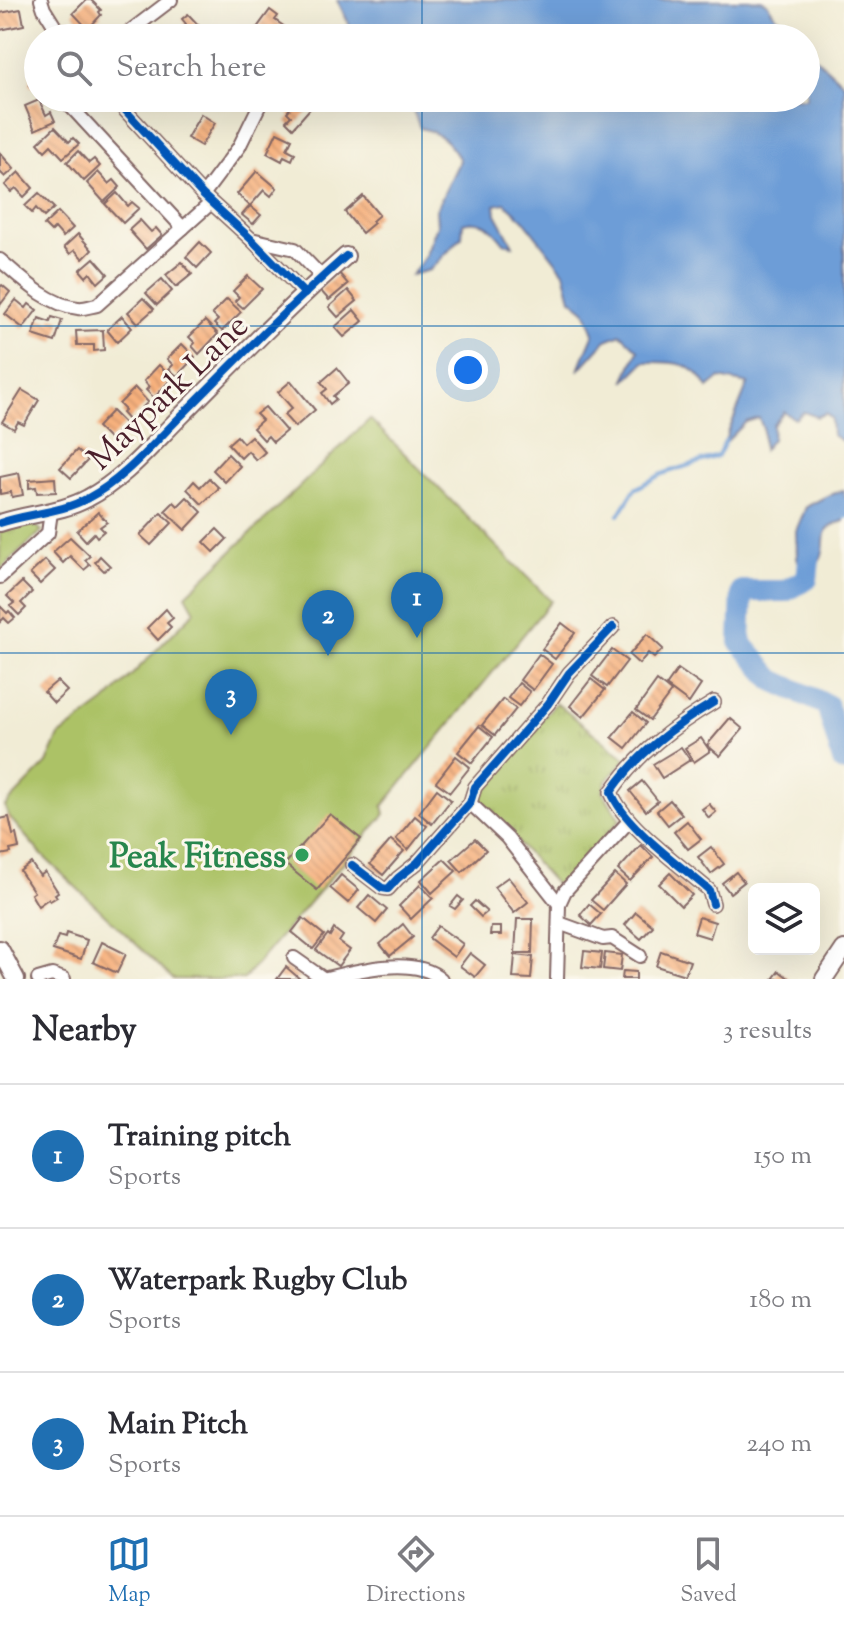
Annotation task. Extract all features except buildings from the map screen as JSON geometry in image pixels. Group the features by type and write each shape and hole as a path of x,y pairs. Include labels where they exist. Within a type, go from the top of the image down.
{"street":[{"path":"41,0 53,24"},
{"path":"139,24 171,0"},
{"path":"76,112 183,228"},
{"path":"127,112 207,199 305,294"},
{"path":"0,260 57,304 81,309 97,305 183,228 207,199 256,112"},
{"path":"251,239 295,249 322,277"},
{"name":"Maypark Lane","path":"0,523 51,512 86,499 123,473 346,256"},
{"path":"0,577 48,533 51,512"},
{"path":"352,865 382,888 388,889 417,863 470,803 475,787 548,704 569,673 613,627"},
{"path":"713,904 709,890 629,821 611,792 625,771 647,749 714,702"},
{"path":"470,803 507,838 559,904"},
{"path":"557,979 559,904 565,891 629,821"},
{"path":"559,923 603,939 612,938 640,956"},
{"path":"0,949 16,979"},
{"path":"824,979 844,949"},
{"path":"294,958 324,979 370,969 415,967 433,972 441,979"},
{"path":"38,979 52,975 64,979"}],"green space":[{"path":"370,419 551,601 383,806 385,814 244,979 173,979 41,854 9,817 5,806 47,763 59,736 105,702 195,611 186,595"},
{"path":"33,523 42,531 0,570 0,529"},
{"path":"556,703 626,759 606,781 603,792 620,820 561,886 555,884 482,803 480,793"}],"water":[{"path":"337,0 761,0 783,24 349,24"},
{"path":"820,62 844,84 844,442 832,435 831,418 826,413 817,417 804,412 795,419 784,412 773,425 772,439 763,450 763,429 759,418 746,422 723,445 748,384 720,378 708,388 689,367 654,362 644,362 624,382 638,350 621,334 606,340 578,371 594,333 585,310 571,299 564,272 523,219 505,203 495,205 496,214 513,245 504,243 491,228 481,223 463,223 462,237 430,270 411,275 425,257 437,225 436,210 460,160 444,139 420,128 414,112 820,112"},
{"path":"844,490 844,521 826,531 822,556 807,579 797,558 796,531 806,507"}],"waterway":[{"path":"619,515 635,489 662,474 718,456 726,440"},
{"path":"843,761 827,705 773,680 740,642 742,591 785,591 807,579 811,540 819,518 844,508"}],"cycle path":[{"path":"127,112 203,195 305,294"},
{"path":"0,523 78,503 113,482 346,256"},
{"path":"352,865 382,888 388,889 417,863 470,803 475,787 548,704 569,673 613,627"},
{"path":"713,904 709,890 640,832 611,792 658,741 714,702"}],"place":[{"name":"Training pitch","path":"417,638"},
{"name":"Waterpark Rugby Club","path":"328,656"},
{"name":"Main Pitch","path":"231,735"},
{"name":"Peak Fitness","path":"302,855"}]}
